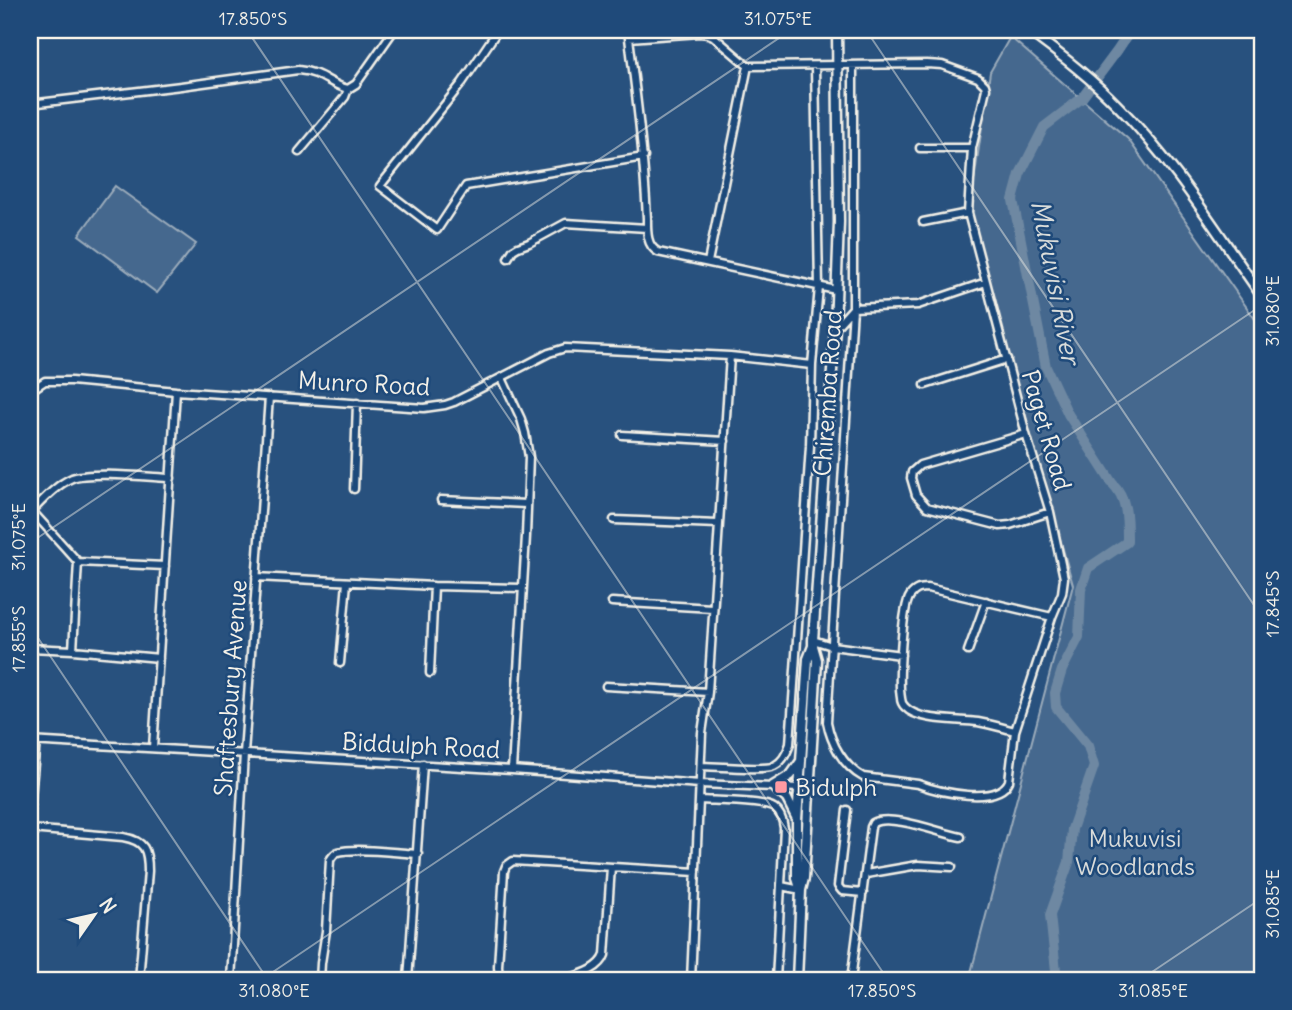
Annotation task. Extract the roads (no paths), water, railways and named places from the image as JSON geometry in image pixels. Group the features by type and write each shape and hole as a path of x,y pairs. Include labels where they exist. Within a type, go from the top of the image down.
{"main road":[{"name":"Chiremba Road","path":"801,890 797,878 797,820 805,788 801,761 808,659 813,643 835,328 839,222 836,30"},
{"path":"1027,30 1118,105 1159,151 1262,296"},
{"name":"Chiremba Road","path":"797,980 801,890 804,878 805,788 817,660 813,643"},
{"path":"797,820 787,799 773,786 791,775 801,761"}],"street":[{"path":"299,152 345,97 348,89 356,83 394,30"},
{"path":"498,30 462,83 380,186 437,230 466,186 644,157"},
{"path":"628,30 644,157 650,245 654,250 836,290"},
{"path":"629,38 700,33 713,36 748,66 852,65"},
{"name":"Paget Road","path":"852,65 942,65 978,78 985,85 986,95 972,148 968,213 1026,434 1050,512 1064,578 1062,593 1015,731 1009,781 1001,790"},
{"name":"Chiremba Road","path":"852,65 853,308 827,722 833,743 840,754 857,774 863,777 918,784 953,793 994,794 1001,790"},
{"path":"708,262 748,66"},
{"path":"701,766 769,768 780,762 790,744 819,287 815,66"},
{"path":"30,104 298,70 312,71 348,89"},
{"path":"920,148 972,148"},
{"path":"923,222 968,213"},
{"path":"508,258 513,250 566,223 647,228"},
{"path":"835,328 853,308 918,305 986,282"},
{"name":"Munro Road","path":"30,391 40,383 52,380 416,408 439,407 454,402 549,353 565,348 730,356 812,365"},
{"path":"691,980 702,733 708,692 730,356"},
{"path":"925,384 1007,359"},
{"path":"502,378 525,433 529,465 512,769"},
{"path":"153,748 176,391"},
{"name":"Shaftesbury Avenue","path":"231,980 269,397"},
{"path":"354,489 357,403"},
{"path":"1026,434 920,464 912,472 911,478 916,495 927,507 1000,526 1050,512"},
{"path":"622,435 725,441"},
{"path":"165,566 78,562 31,510 74,477 94,475 171,478"},
{"path":"807,493 839,504"},
{"path":"441,500 526,504"},
{"path":"614,520 718,524"},
{"path":"73,650 78,562"},
{"path":"256,577 522,588"},
{"path":"340,663 347,582"},
{"path":"430,673 434,586"},
{"path":"1015,731 978,722 919,716 902,703 901,655 907,603 915,590 928,588 1052,617"},
{"path":"968,651 986,601"},
{"path":"612,602 712,608"},
{"path":"796,645 813,643 901,655"},
{"path":"30,648 159,658"},
{"path":"606,686 708,692"},
{"path":"30,809 33,741"},
{"name":"Biddulph Road","path":"33,741 512,769 700,784 805,788"},
{"path":"408,980 423,764"},
{"path":"701,800 769,805 779,812 783,819 776,980"},
{"path":"846,810 838,886 842,891 863,893"},
{"path":"851,980 871,827 882,819 914,824 961,837"},
{"path":"30,830 123,837 142,845 146,851 148,871 139,980"},
{"path":"320,980 330,860 333,855 355,851 418,854"},
{"path":"499,980 504,871 513,861 696,872"},
{"path":"866,874 918,865 952,867"},
{"path":"564,980 603,961 611,867"},
{"path":"780,886 801,890"}],"waterway":[{"name":"Mukuvisi River","path":"1057,980 1050,915 1069,862 1072,829 1094,766 1088,746 1056,707 1055,693 1062,670 1079,637 1081,589 1088,568 1127,542 1126,518 1121,496 1068,414 1046,367 1013,200 1020,174 1044,127 1082,98 1131,30"}],"place":[{"name":"Bidulph","path":"781,787"}],"park label":[{"name":"Mukuvisi Woodlands","path":"1135,852"}]}
